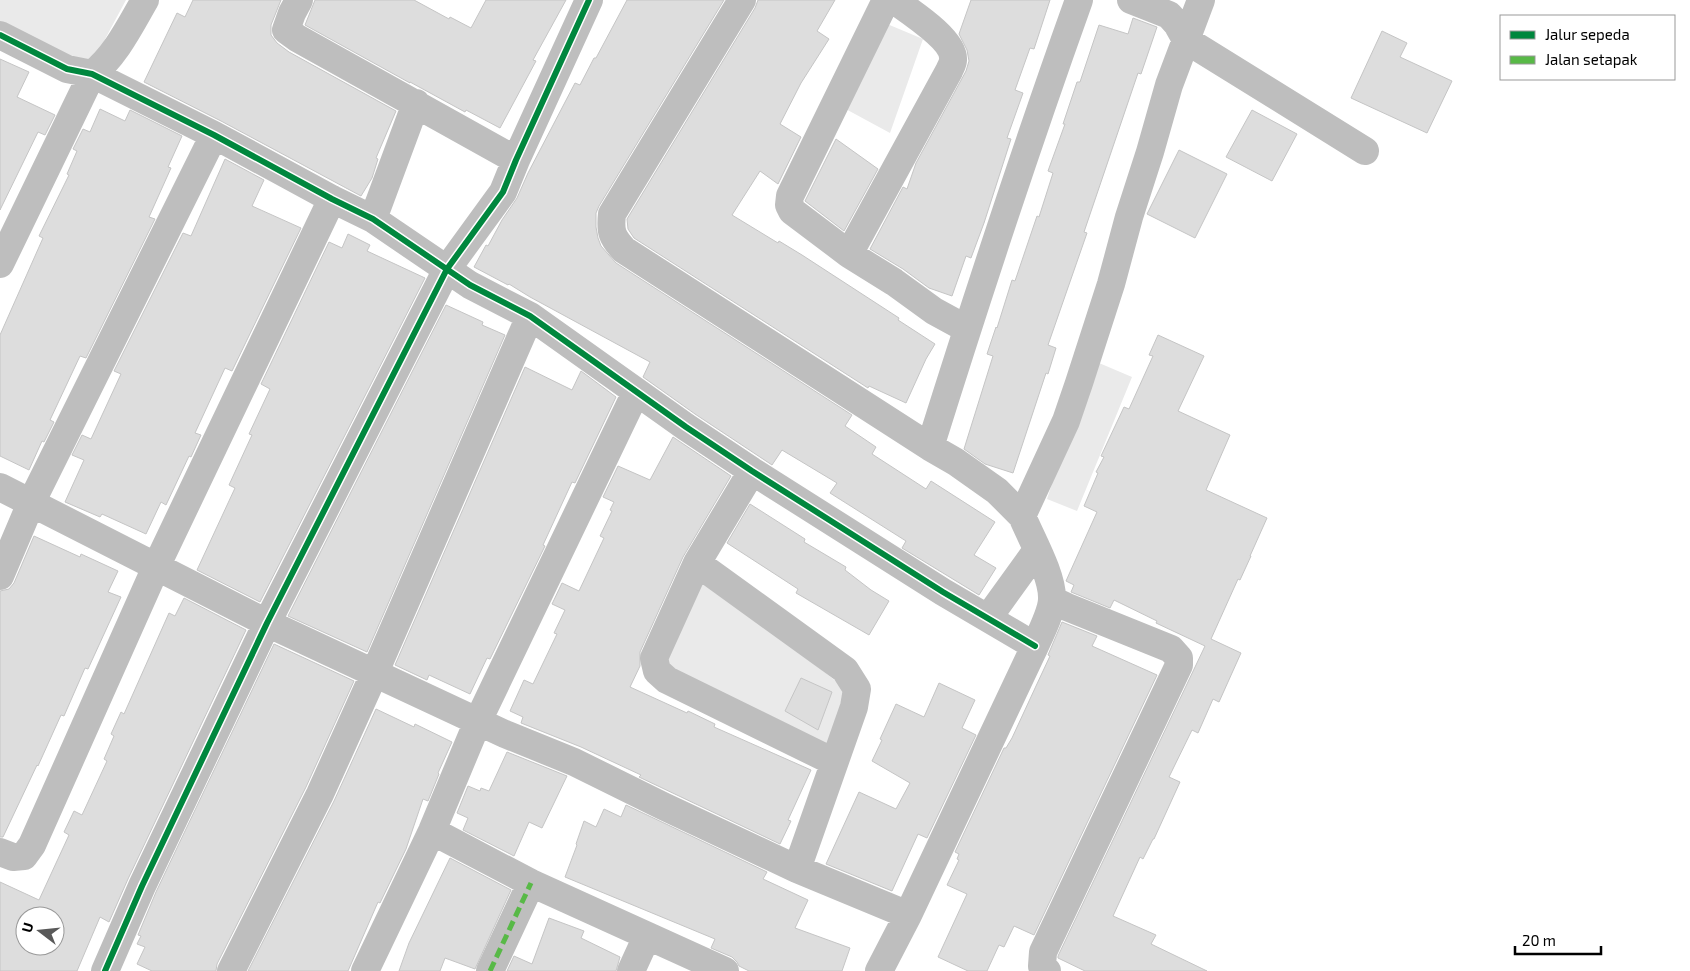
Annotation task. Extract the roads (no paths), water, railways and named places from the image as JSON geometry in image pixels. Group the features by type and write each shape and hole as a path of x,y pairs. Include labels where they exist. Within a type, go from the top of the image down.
{"street":[{"path":"0,264 92,74 103,66 131,24 144,0"},
{"path":"299,0 286,30 297,38 516,160"},
{"path":"106,971 142,886 267,623 447,269 503,192 590,0"},
{"path":"742,0 612,214 610,228 614,239 624,250 956,462 997,491 1022,516 1048,574 1052,600 1035,646 908,915 879,971"},
{"path":"886,0 790,196 789,205 792,211 849,254 894,282 934,311 967,329"},
{"path":"849,254 949,71 953,60 952,50 931,26 894,0"},
{"path":"930,447 1018,175 1079,0"},
{"path":"1131,0 1169,15 1177,24 1186,40 1365,151"},
{"path":"1022,516 1066,421 1111,284 1169,85 1201,0"},
{"path":"0,35 67,69 92,74 214,134 372,219 447,269 491,296 530,316 636,392 752,471 943,592 1035,646"},
{"path":"372,219 416,103"},
{"path":"0,576 31,503 214,134"},
{"path":"0,852 13,857 24,856 32,845 156,567 332,199"},
{"path":"231,971 320,794 530,316"},
{"path":"365,971 432,831 478,721 636,392"},
{"path":"752,471 698,563 654,658 657,671 667,680 834,762"},
{"path":"0,487 267,623 505,734 574,762 796,869 908,915"},
{"path":"988,618 1036,550"},
{"path":"698,563 845,670 857,689 854,707 796,869"},
{"path":"1047,971 1042,966 1043,952 1179,665 1179,658 1171,649 1052,600"},
{"path":"432,831 531,884 725,971"},
{"path":"490,971 531,884"},
{"path":"631,971 647,936"}]}
